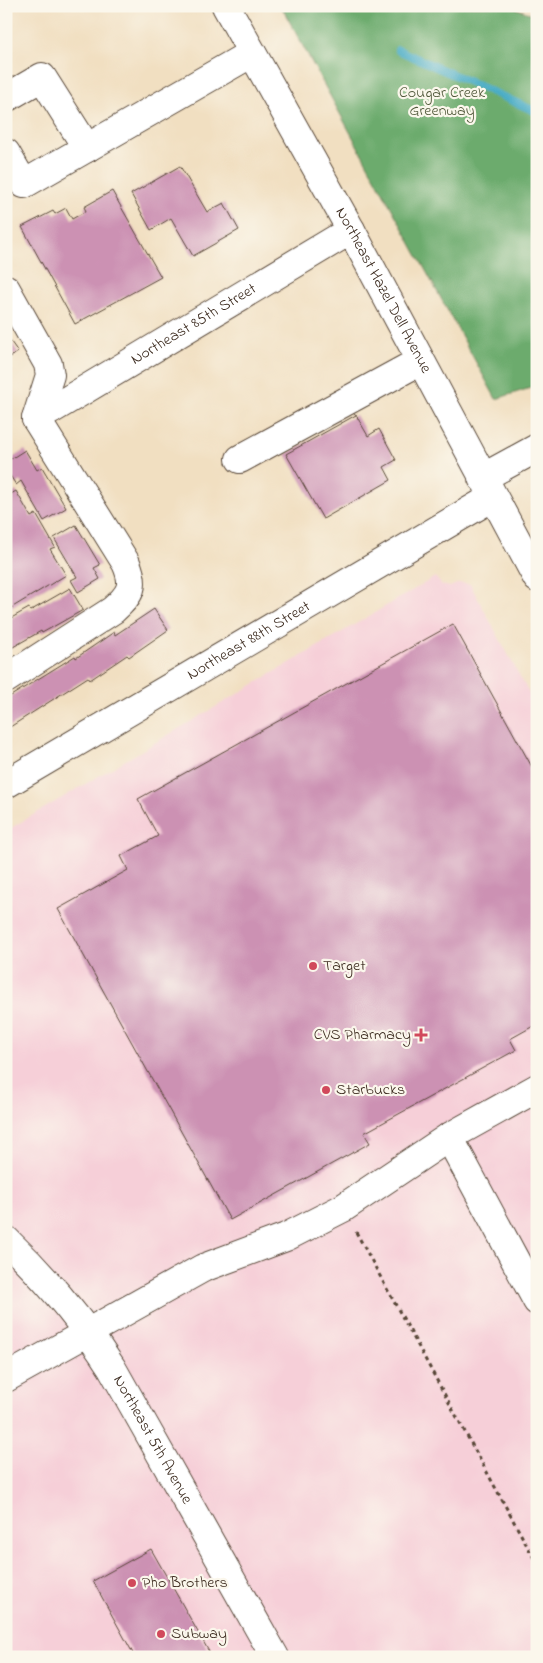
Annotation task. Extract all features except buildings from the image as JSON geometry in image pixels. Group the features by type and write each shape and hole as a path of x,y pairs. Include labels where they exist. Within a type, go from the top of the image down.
{"street":[{"name":"Northeast Hazel Dell Avenue","path":"226,6 351,230 537,578"},
{"path":"6,153 24,184 252,52"},
{"path":"6,98 42,77 87,148"},
{"name":"Northeast 85th Street","path":"36,419 351,230"},
{"path":"6,289 48,364 50,375 36,419 132,575 132,586 125,599 113,610 6,679"},
{"path":"240,459 420,361"},
{"name":"Northeast 88th Street","path":"6,784 487,487 537,448"},
{"path":"6,1378 203,1268 286,1237 343,1208 449,1137 537,1088"},
{"path":"449,1137 537,1301"},
{"name":"Northeast 5th Avenue","path":"6,1240 63,1300 89,1332 112,1368 275,1657"}],"path":[{"path":"343,1208 537,1564"}],"shaded area":[{"path":"435,577 442,585 450,587 459,583 470,584 537,708 537,1657 6,1657 6,831"}],"green space":[{"name":"Cougar Creek Greenway","path":"281,6 510,6 537,16 537,386 496,399"}],"waterway":[{"path":"398,50 537,112"}],"place":[{"name":"Target","path":"313,966"},
{"name":"CVS Pharmacy","path":"421,1035"},
{"name":"Starbucks","path":"326,1090"},
{"name":"Pho Brothers","path":"132,1583"},
{"name":"Subway","path":"161,1634"}]}
